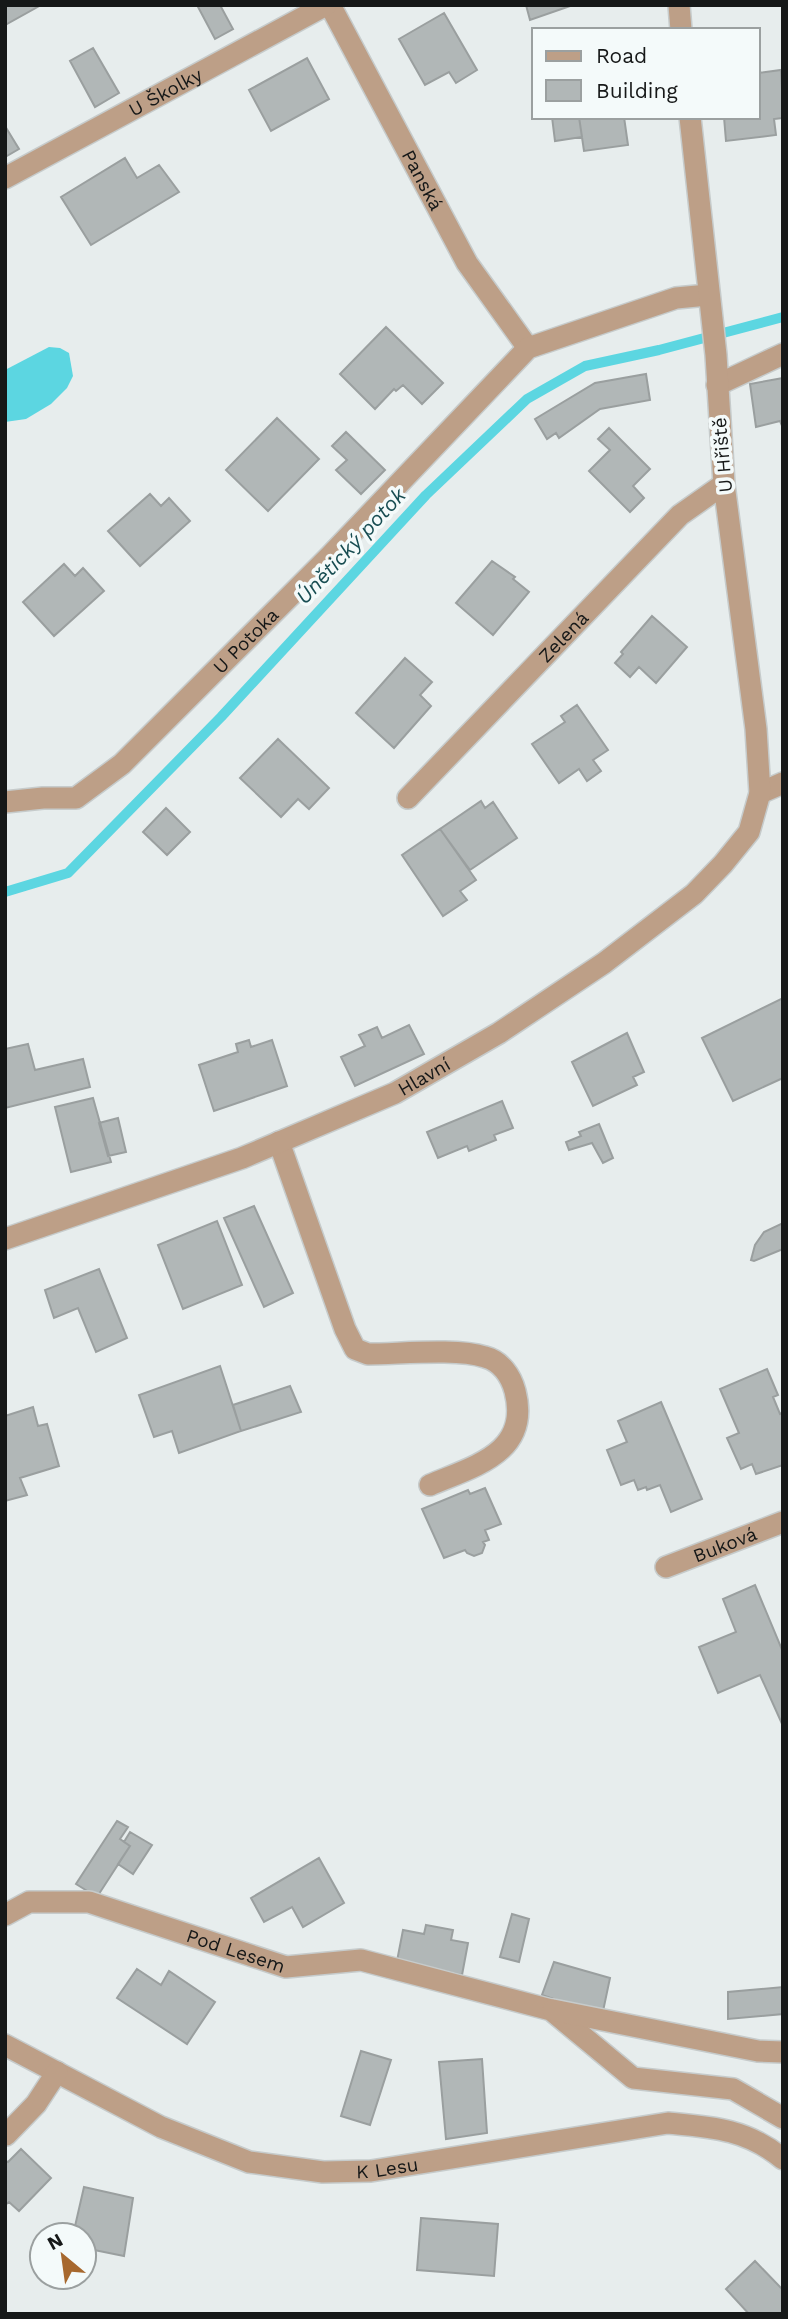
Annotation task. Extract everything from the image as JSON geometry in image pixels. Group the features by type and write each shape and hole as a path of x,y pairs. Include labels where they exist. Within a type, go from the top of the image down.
{"street":[{"name":"U Školky","path":"5,178 328,5"},
{"name":"Panská","path":"328,5 467,263 527,348"},
{"path":"679,5 681,28"},
{"name":"U Hřiště","path":"690,119 716,355 724,484 756,729 760,793"},
{"name":"U Potoka","path":"5,802 43,798 76,799 122,764 329,557 527,348 676,298 709,304"},
{"path":"717,385 783,354"},
{"name":"Zelená","path":"408,798 680,515 724,484"},
{"path":"760,793 783,783"},
{"name":"Hlavní","path":"5,1239 242,1158 396,1093 499,1033 604,963 694,894 749,832 760,793"},
{"path":"279,1142 345,1329 355,1349 368,1354 467,1353 487,1357 507,1372 514,1386 518,1416 515,1431 504,1448 491,1459 430,1485"},
{"name":"Buková","path":"666,1567 783,1522"},
{"name":"Pod Lesem","path":"5,1915 29,1902 89,1902 286,1967 362,1960 551,2010 758,2051 783,2052"},
{"name":"Pod Lesem","path":"551,2010 633,2078 733,2090 783,2118"},
{"name":"K Lesu","path":"5,2045 160,2127 249,2162 323,2172 371,2171 668,2123 717,2127 766,2145 783,2159"},
{"path":"6,2136 36,2104 57,2072"}],"water":[{"path":"49,347 60,348 69,353 73,376 67,388 51,404 26,419 5,422 5,370"}],"building":[{"path":"5,5 41,5 5,25"},
{"path":"197,5 220,5 233,29 215,39"},
{"path":"526,5 573,5 530,20"},
{"path":"444,13 477,70 456,83 449,72 425,85 399,39"},
{"path":"93,48 119,93 95,107 70,61"},
{"path":"307,58 329,99 271,131 249,90"},
{"path":"781,70 783,111 782,118 774,119 776,135 726,141 724,119 760,119 760,73"},
{"path":"552,119 579,119 582,137 555,141"},
{"path":"579,119 624,119 628,145 584,151"},
{"path":"5,126 19,149 5,157"},
{"path":"125,158 137,178 159,165 179,192 91,245 61,197"},
{"path":"386,327 443,383 422,404 403,385 396,391 394,389 375,409 340,374"},
{"path":"646,374 650,400 600,409 559,438 556,433 547,439 535,419 595,383"},
{"path":"783,378 783,428 780,421 756,427 750,384"},
{"path":"277,418 319,459 268,511 226,470"},
{"path":"609,428 650,469 633,486 644,498 630,512 589,471 610,450 598,439"},
{"path":"346,432 385,470 361,494 336,470 347,460 332,446"},
{"path":"150,494 161,506 169,498 190,521 140,566 108,531"},
{"path":"492,561 515,577 513,579 529,592 493,635 456,603"},
{"path":"64,564 75,576 83,568 104,591 54,636 23,602"},
{"path":"652,616 687,647 656,683 639,667 630,677 615,663"},
{"path":"405,658 432,682 420,695 431,706 394,748 356,713"},
{"path":"577,705 608,750 593,760 601,771 587,781 579,769 559,783 532,744 565,722 561,716"},
{"path":"278,739 329,788 309,809 298,799 281,817 240,778"},
{"path":"481,801 485,808 493,802 517,838 470,870 440,829"},
{"path":"166,808 190,832 167,855 143,832"},
{"path":"440,829 476,880 460,891 467,900 443,916 402,855"},
{"path":"783,998 783,1078 733,1101 702,1038"},
{"path":"409,1025 424,1054 355,1086 341,1057 365,1046 359,1035 377,1027 382,1038"},
{"path":"627,1033 644,1072 633,1077 637,1085 593,1106 572,1062"},
{"path":"249,1040 251,1047 272,1040 287,1086 214,1111 199,1065 238,1052 236,1044"},
{"path":"28,1044 35,1070 83,1059 90,1087 5,1108 5,1049"},
{"path":"93,1098 111,1162 71,1172 55,1107"},
{"path":"502,1101 513,1128 494,1135 496,1140 469,1151 467,1146 438,1158 427,1132"},
{"path":"118,1118 126,1152 108,1156 99,1123"},
{"path":"599,1124 613,1158 603,1163 592,1143 569,1150 566,1142 581,1136 579,1132"},
{"path":"254,1206 293,1293 264,1307 224,1218"},
{"path":"217,1221 242,1285 183,1309 158,1245"},
{"path":"783,1223 783,1249 751,1260 755,1245 764,1232"},
{"path":"99,1269 127,1338 96,1352 78,1308 54,1318 45,1290"},
{"path":"220,1366 241,1431 179,1453 172,1431 154,1437 139,1395"},
{"path":"767,1369 778,1395 773,1397 780,1414 783,1413 783,1465 756,1474 752,1464 741,1469 727,1438 739,1433 720,1389"},
{"path":"290,1386 301,1412 241,1431 233,1405"},
{"path":"661,1402 702,1499 671,1512 660,1485 638,1490 634,1480 621,1485 607,1450 627,1442 618,1421"},
{"path":"33,1407 38,1426 47,1424 59,1466 20,1478 27,1495 5,1501 5,1416"},
{"path":"485,1488 501,1524 485,1530 489,1540 483,1542 485,1545 482,1553 474,1556 465,1550 444,1558 422,1509 468,1490 470,1494"},
{"path":"755,1585 783,1652 783,1726 760,1675 718,1693 699,1647 736,1632 723,1599"},
{"path":"117,1821 128,1827 120,1839 130,1846 97,1897 76,1884"},
{"path":"130,1832 152,1845 133,1874 118,1864 130,1846 124,1842"},
{"path":"319,1858 344,1903 303,1927 292,1907 264,1922 251,1898"},
{"path":"512,1914 529,1919 519,1962 500,1957"},
{"path":"426,1925 453,1930 451,1940 468,1943 462,1975 397,1961 403,1930 424,1934"},
{"path":"554,1962 610,1978 602,2016 542,1995"},
{"path":"137,1969 161,1985 169,1971 215,2002 187,2044 117,1998"},
{"path":"783,1987 783,2014 728,2019 728,1992"},
{"path":"361,2051 391,2060 370,2125 341,2116"},
{"path":"482,2059 487,2133 446,2139 439,2062"},
{"path":"21,2149 51,2178 19,2211 9,2202 5,2205 5,2161 8,2162"},
{"path":"84,2187 133,2198 124,2256 98,2251 98,2221 76,2221"},
{"path":"421,2218 498,2224 494,2276 417,2270"},
{"path":"755,2261 783,2290 783,2314 749,2314 726,2289"}],"waterway":[{"name":"Únětický potok","path":"5,892 68,873 221,717 426,495 527,399 585,366 659,350 783,317"}]}
